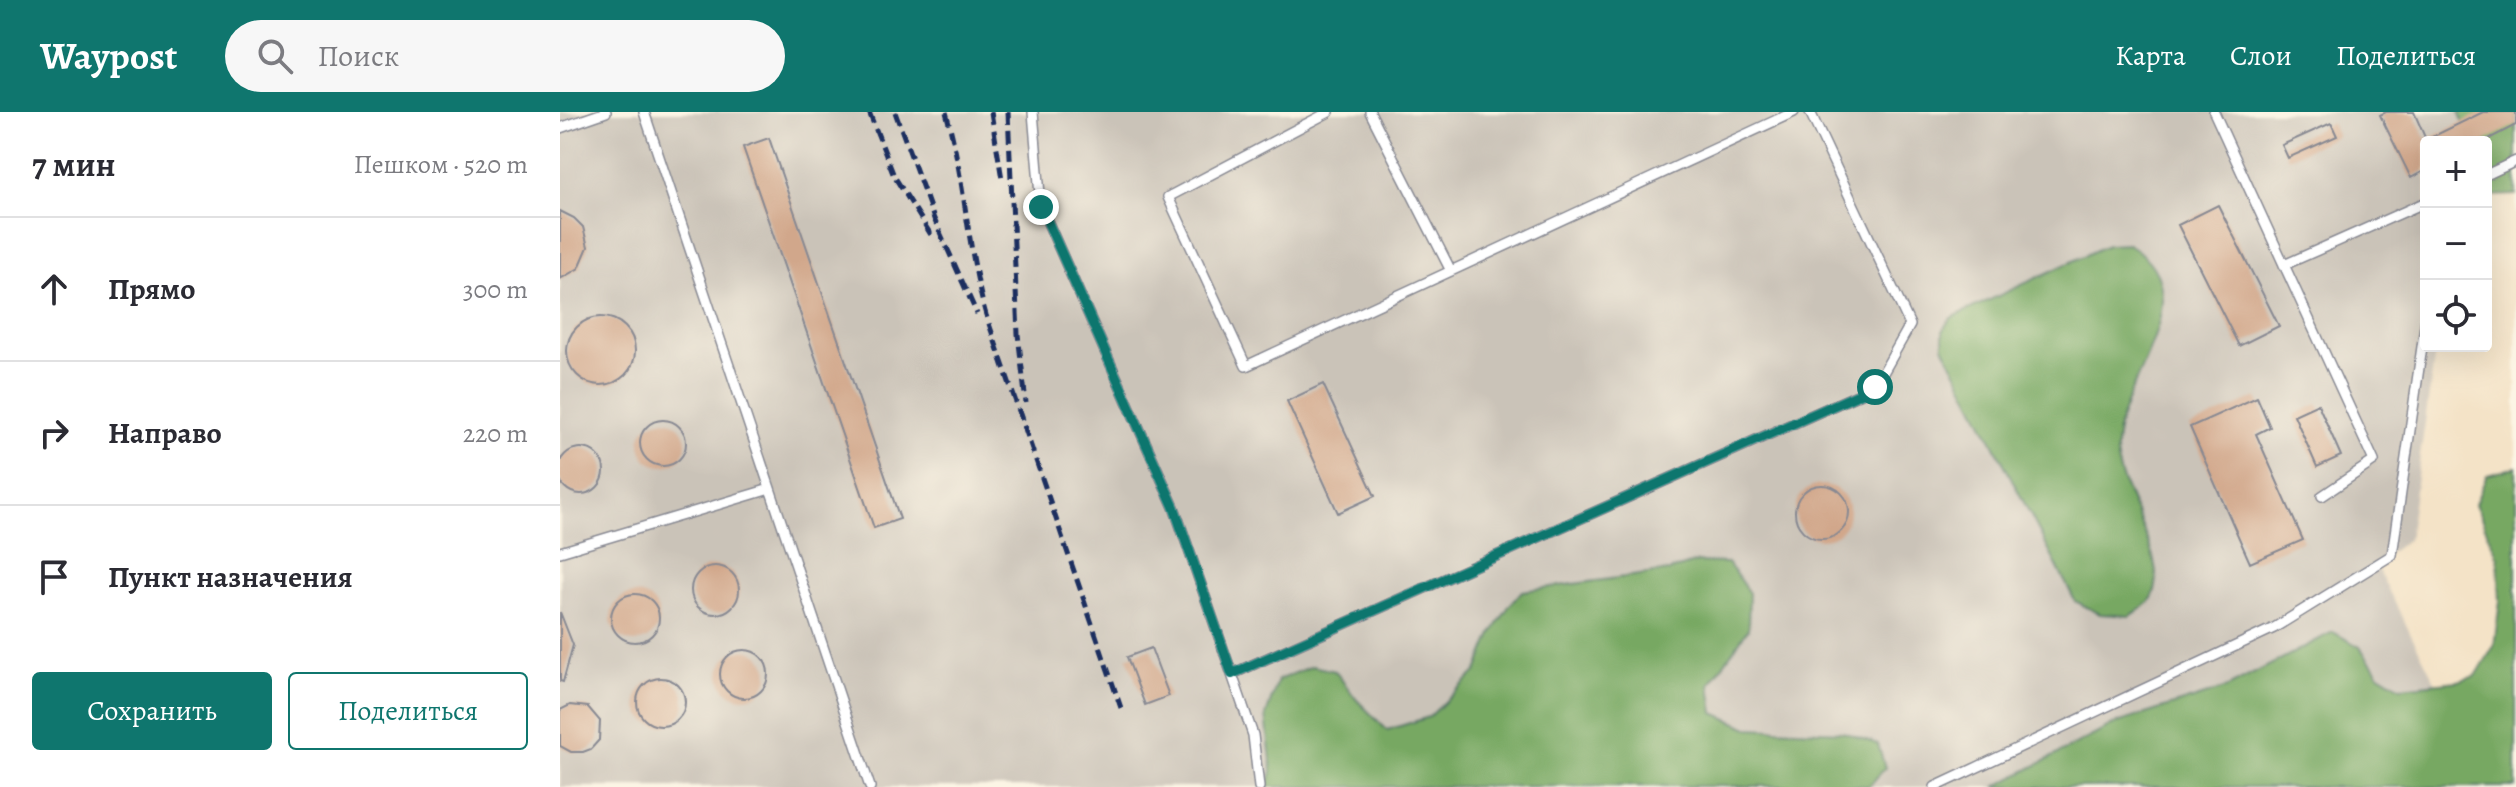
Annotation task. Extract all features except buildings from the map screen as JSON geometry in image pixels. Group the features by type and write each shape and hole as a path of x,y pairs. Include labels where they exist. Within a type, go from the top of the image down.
{"lane":[{"path":"560,128 606,112"},
{"path":"644,112 870,787"},
{"path":"1033,112 1041,207 1174,507 1253,735 1259,787"},
{"path":"1329,112 1168,197 1246,366 1794,112"},
{"path":"1370,112 1451,271"},
{"path":"1232,674 1875,387 1910,325 1810,112"},
{"path":"2214,112 2374,461 2322,496"},
{"path":"2492,172 2516,161"},
{"path":"2284,265 2420,205"},
{"path":"1935,787 2274,628 2392,555 2421,352"},
{"path":"560,552 770,489"}],"shaded area":[{"path":"560,112 2516,112 2492,136 2420,136 2420,352 2435,352 2408,539 2375,564 2489,787 560,787"}],"green space":[{"path":"2459,112 2516,112 2516,195 2492,196 2492,136 2465,136"},
{"path":"2128,244 2152,264 2161,288 2161,314 2119,424 2116,450 2125,486 2156,569 2156,587 2150,601 2130,616 2100,614 2075,601 1943,346 1943,329 1951,318 2107,245"},
{"path":"2516,467 2516,787 1995,787 2117,723 2224,689 2333,632 2360,647 2378,673 2401,687 2476,676 2494,646 2500,601 2498,557 2475,504 2487,475"},
{"path":"1697,562 1728,563 1749,593 1748,629 1710,684 1714,713 1749,728 1843,732 1878,744 1885,768 1869,786 1267,787 1272,771 1266,715 1278,680 1312,666 1335,671 1357,700 1387,730 1429,717 1477,671 1492,634 1522,591 1669,571"}],"railway":[{"path":"869,112 894,176 933,238"},
{"path":"895,112 934,219 977,314"},
{"path":"946,112 986,315 1121,708"},
{"path":"991,112 1002,179"},
{"path":"1008,112 1018,334 1026,403"}],"route":[{"path":"1041,207 1174,507 1232,674 1875,387"}]}
